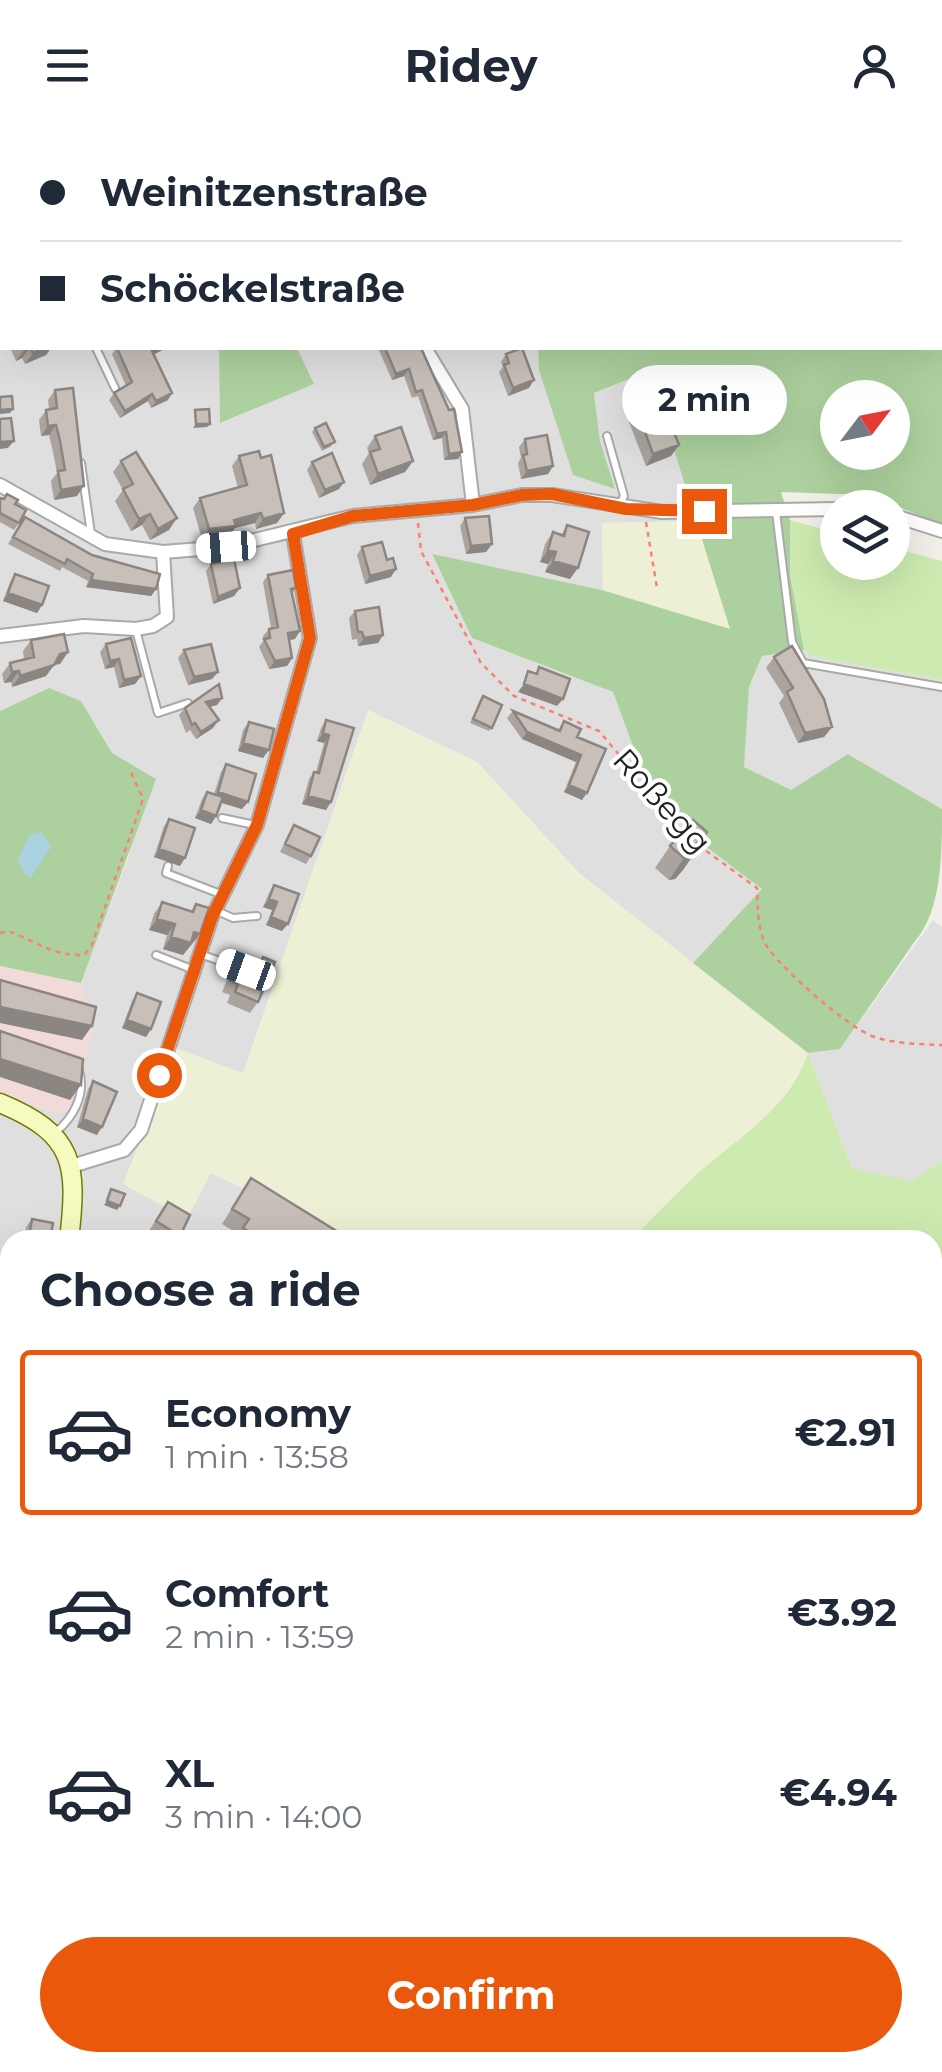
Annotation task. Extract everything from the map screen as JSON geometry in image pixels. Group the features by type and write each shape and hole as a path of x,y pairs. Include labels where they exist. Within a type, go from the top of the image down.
{"main road":[{"path":"0,1103 54,1134 72,1166 70,1230"}],"street":[{"path":"426,350 462,409 473,505"},
{"path":"0,485 105,544 163,552 226,547 293,534 353,516 417,512 552,494 644,510 820,509"},
{"path":"910,521 942,531"},
{"path":"72,1166 124,1150 141,1130 215,910 257,825 310,638 293,534"},
{"path":"0,636 84,626 152,626 167,617 163,552"}],"lane":[{"path":"97,350 115,388"},
{"path":"607,436 624,496 618,508"},
{"path":"80,454 91,536"},
{"path":"776,512 792,642 803,663 942,686"},
{"path":"136,629 158,713 188,703"},
{"path":"222,818 257,825"},
{"path":"168,866 166,873 223,895"},
{"path":"215,910 233,918 257,916"},
{"path":"200,954 246,970"},
{"path":"156,955 194,970"},
{"path":"54,1134 70,1120 80,1095 82,1076 76,1062"}],"path":[{"path":"644,510 657,588"},
{"name":"Roßegg","path":"417,512 421,552 481,663 514,696 599,731 680,828 711,858 756,888 758,922 766,946 842,1015 866,1034 898,1044 942,1045"},
{"path":"0,933 18,935 44,950 66,956 84,955 92,947 142,799 129,768"}],"shaded area":[{"path":"0,350 219,350 221,423 313,384 298,350 538,350 539,370 613,489 600,441 594,393 634,377 663,414 698,521 602,523 603,590 432,555 472,638 613,692 641,768 700,842 763,889 693,963 579,873 477,762 368,710 211,1173 329,1230 0,1230 0,1094 94,1031 81,983 130,853 112,753 81,701 49,688 0,711"},
{"path":"804,650 813,656 942,680 942,809 849,754 791,791 743,767 749,687 762,656"},
{"path":"933,920 942,927 942,1161 911,1182 852,1168 808,1053 840,1049"},
{"path":"0,966 81,983 94,1031 69,1113 52,1112 0,1094"}],"green space":[{"path":"219,350 298,350 314,384 220,423"},
{"path":"538,350 942,350 942,525 910,512 910,490 781,492 790,520 790,575 804,650 762,656 749,687 744,767 791,790 848,754 942,809 941,862 931,914 840,1049 808,1053 693,963 762,889 700,842 641,768 613,692 472,638 432,554 602,590 730,629 663,414 634,377 594,393 600,441 615,489 573,475 539,370"},
{"path":"790,520 820,528 820,580 910,580 910,553 942,561 942,680 812,656 804,650 790,575"},
{"path":"698,521 731,630 603,590 602,523"},
{"path":"49,688 81,701 112,753 156,779 81,983 0,966 0,711"},
{"path":"368,710 477,762 579,873 808,1053 803,1069 766,1119 698,1174 641,1230 329,1230 211,1173 187,1219 123,1184 176,1048 243,1073"},
{"path":"808,1053 852,1168 911,1181 942,1161 942,1230 641,1230 698,1173 776,1106"}],"water":[{"path":"41,832 51,847 31,877 24,873 18,860 29,835"}],"building":[{"path":"118,350 154,350 172,393 156,401 152,394 125,411 114,393 132,382"},
{"path":"386,350 422,350 449,410 454,409 462,452 449,454 446,432 437,434 422,390 416,392 409,369 396,374"},
{"path":"523,350 534,380 513,388 504,365 509,363 506,354"},
{"path":"73,388 84,486 61,490 58,471 65,470 60,441 56,425 48,426 46,410 57,408 55,390"},
{"path":"12,396 13,409 0,410 0,397"},
{"path":"662,401 679,445 653,454 637,410"},
{"path":"209,409 210,424 196,424 195,410"},
{"path":"11,418 14,441 0,442 0,419"},
{"path":"326,423 335,442 324,447 315,428"},
{"path":"401,427 413,461 378,474 370,452 380,449 375,436"},
{"path":"547,435 553,466 527,471 525,439"},
{"path":"259,451 261,458 271,455 284,513 263,519 261,513 234,520 236,526 209,529 200,498 247,485 239,456"},
{"path":"136,452 177,518 158,529 150,514 139,519 123,489 133,484 121,461"},
{"path":"332,453 344,482 325,490 312,462"},
{"path":"7,494 26,510 19,523 0,513 0,498"},
{"path":"489,516 492,544 471,546 465,518"},
{"path":"25,517 92,555 160,574 156,589 91,580 93,574 67,559 65,564 13,537"},
{"path":"567,525 589,532 578,568 553,561 556,552 548,550 553,532 564,536"},
{"path":"382,542 387,560 393,558 396,569 370,576 362,547"},
{"path":"234,559 240,588 218,597 211,564"},
{"path":"293,570 296,588 291,589 300,631 288,633 292,658 275,661 264,639 270,638 269,629 278,627 268,575"},
{"path":"15,574 49,586 42,605 8,593"},
{"path":"379,607 383,635 364,638 358,632 355,611"},
{"path":"64,634 68,652 60,654 54,665 20,676 19,671 12,672 10,663 34,657 31,640"},
{"path":"131,638 141,676 124,680 119,659 110,661 106,644"},
{"path":"211,644 218,672 194,677 184,650"},
{"path":"792,646 824,699 832,727 805,733 787,692 793,688 774,657"},
{"path":"539,667 570,679 563,699 524,684 528,671 537,674"},
{"path":"219,684 222,698 206,702 219,720 201,732 195,723 192,725 185,708"},
{"path":"483,696 502,705 492,728 473,719"},
{"path":"513,711 560,731 564,721 581,729 577,737 606,749 587,793 569,785 581,755 527,732"},
{"path":"326,720 354,728 331,802 308,796 329,735 323,733"},
{"path":"249,722 274,729 269,750 243,743"},
{"path":"226,764 256,774 248,802 218,792"},
{"path":"207,792 223,797 216,816 201,810"},
{"path":"169,819 195,828 185,858 159,849"},
{"path":"693,820 707,832 695,845 698,848 691,857 684,858 670,846"},
{"path":"294,825 320,837 311,856 285,844"},
{"path":"274,885 299,894 288,924 271,917 277,902 269,899"},
{"path":"162,902 193,912 196,904 209,908 200,934 194,932 191,943 171,937 175,924 157,919"},
{"path":"263,957 275,962 258,1002 235,992 238,984 230,980 237,963 256,971"},
{"path":"0,980 96,1007 92,1026 0,1007"},
{"path":"137,993 161,1002 151,1029 127,1020"},
{"path":"0,1031 83,1059 81,1085 0,1059"},
{"path":"93,1081 117,1092 102,1127 83,1119"},
{"path":"251,1178 335,1230 246,1230 243,1228 249,1219 232,1209"},
{"path":"111,1189 125,1194 120,1206 107,1201"},
{"path":"168,1202 190,1215 183,1230 170,1230 156,1221"},
{"path":"32,1219 53,1223 52,1230 30,1230"}],"route":[{"path":"159,1075 212,917 257,825 310,638 293,534 353,516 417,512 522,495 552,494 626,509 704,511"}]}
